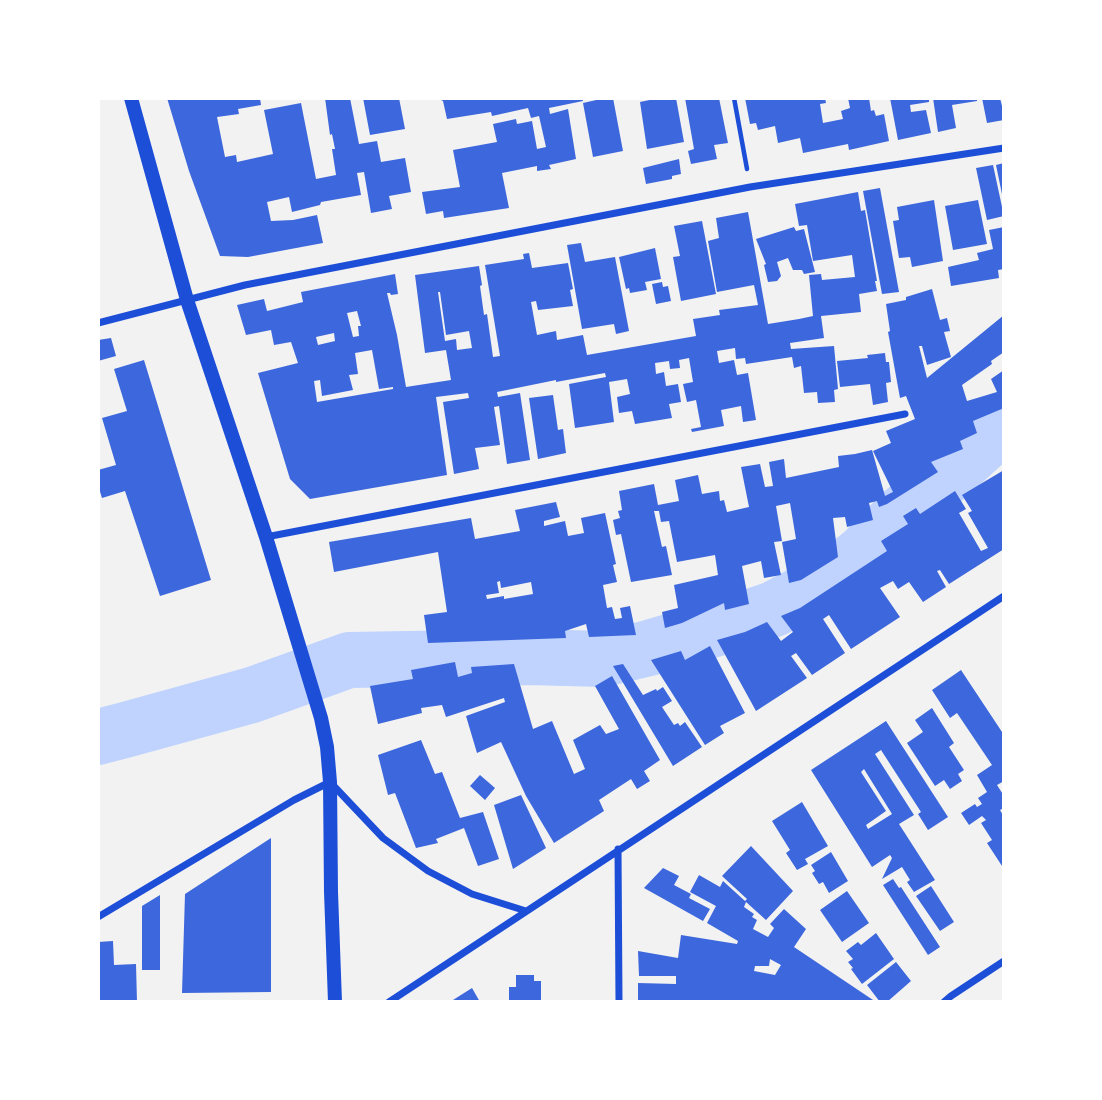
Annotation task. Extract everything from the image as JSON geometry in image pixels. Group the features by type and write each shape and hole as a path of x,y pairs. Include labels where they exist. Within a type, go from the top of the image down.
{"main road":[{"path":"131,98 187,300 266,537 321,718 330,782 335,1002"}],"street":[{"path":"98,323 244,285 750,187 1004,148"},
{"path":"266,537 905,414"},
{"path":"389,1002 1004,596"},
{"path":"98,917 294,800 330,782 383,838 428,871 472,894 526,911"},
{"path":"618,849 619,1002"},
{"path":"944,1002 1004,961"}],"path":[{"path":"734,98 750,187"}],"building":[{"path":"167,98 260,98 261,105 238,109 239,114 217,117 225,157 236,155 237,162 273,154 264,110 301,103 316,179 336,175 332,149 335,149 332,134 330,135 325,98 350,98 359,144 377,141 381,162 405,158 411,192 389,196 392,209 371,213 364,172 357,173 361,195 321,202 320,205 292,212 289,197 267,202 271,221 317,215 323,243 248,257 220,256 189,171"},
{"path":"363,98 399,98 405,129 370,135"},
{"path":"437,98 582,98 583,101 549,108 550,114 568,109 576,159 549,165 551,169 537,171 537,166 502,173 509,208 444,218 443,211 426,214 422,192 460,187 453,150 497,142 493,124 516,119 517,124 532,121 537,149 546,147 539,116 531,118 528,108 492,116 491,112 447,119 443,101"},
{"path":"613,98 623,151 593,157 583,103"},
{"path":"676,98 684,142 647,149 640,102"},
{"path":"685,98 719,98 728,143 714,145 717,159 691,164 688,151 694,149"},
{"path":"745,98 825,98 826,103 820,104 823,123 843,119 841,111 850,108 848,98 869,98 871,111 874,110 876,116 884,114 889,141 849,150 848,144 803,153 800,138 778,143 775,126 758,130 756,123 750,124"},
{"path":"890,98 929,98 929,102 910,105 911,112 926,110 931,133 898,140"},
{"path":"933,98 977,98 977,101 952,105 956,128 938,132"},
{"path":"982,98 1000,98 1004,106 1004,120 987,123"},
{"path":"679,159 681,174 672,176 672,179 646,184 643,168"},
{"path":"1004,163 1004,199 1003,199 996,165"},
{"path":"993,165 1004,216 987,220 976,168"},
{"path":"880,188 899,292 882,294 863,191"},
{"path":"858,192 861,211 865,210 877,291 859,294 861,312 821,316 824,338 790,343 791,349 834,346 838,389 834,390 835,402 818,403 817,392 804,393 801,366 794,368 792,357 746,364 745,358 736,359 735,348 717,351 719,363 734,360 737,375 748,373 756,420 743,422 741,406 721,410 724,426 692,432 691,429 701,427 696,400 687,402 683,384 693,382 689,358 679,360 680,368 670,369 669,361 655,363 656,374 664,372 666,386 678,384 681,402 669,404 672,418 635,424 632,411 619,413 617,397 630,394 627,379 609,382 614,422 575,428 569,384 606,377 605,373 497,392 498,397 520,393 530,460 507,464 499,406 494,407 500,445 475,448 479,469 454,474 443,402 469,398 468,393 436,397 447,475 310,499 290,479 258,373 298,363 291,342 274,345 271,330 246,335 237,305 264,299 267,311 303,302 301,292 395,274 398,294 387,293 406,387 451,380 446,350 425,353 415,275 479,266 484,315 487,314 493,357 500,356 485,265 524,259 523,254 529,253 532,268 568,263 573,289 570,290 573,306 538,310 536,301 531,302 537,335 556,331 557,340 583,335 587,355 696,336 693,319 720,315 719,310 758,305 754,285 717,292 708,241 719,238 716,218 748,212 768,324 799,319 813,316 809,275 821,274 822,280 855,277 852,255 813,261 807,225 799,226 795,204","holes":["438,292 446,335 469,331 472,348 457,350 456,339 445,341","357,311 361,326 358,326 359,336 353,337 347,313","334,333 335,341 318,345 316,337","372,350 379,389 393,389 317,402 314,381 320,380 322,396 353,390 349,375 358,374 355,353"]},
{"path":"934,200 943,261 912,267 910,257 899,258 893,221 899,220 897,207"},
{"path":"978,200 987,244 953,250 945,206"},
{"path":"702,221 716,294 681,301 673,257 680,256 674,226"},
{"path":"794,227 796,231 804,229 815,272 804,274 802,270 793,270 788,258 777,262 781,276 777,281 768,282 766,264 756,239"},
{"path":"1004,227 1004,269 998,270 999,278 951,286 948,267 979,260 977,253 993,249 989,230"},
{"path":"581,243 585,262 615,257 629,331 616,334 614,324 582,329 567,245"},
{"path":"655,248 661,279 645,282 647,290 630,293 629,288 626,289 619,257"},
{"path":"662,282 663,287 668,286 671,301 656,304 652,284"},
{"path":"932,289 940,320 947,318 950,331 944,332 951,357 927,365 922,346 919,346 927,378 1004,315 1004,352 962,385 967,401 997,392 991,379 1004,370 1004,408 973,421 977,433 960,441 963,449 931,462 938,472 887,504 879,507 877,501 869,503 873,520 847,527 845,517 833,518 838,557 801,580 789,583 782,542 796,539 790,503 776,506 782,541 774,542 781,575 764,578 761,561 742,566 749,604 725,610 724,603 665,628 662,612 678,608 674,585 718,575 715,555 677,562 669,521 661,522 659,511 654,511 672,575 631,582 621,534 616,535 613,520 620,518 618,511 622,510 619,491 654,484 658,505 679,501 675,480 698,475 702,494 719,491 720,501 724,500 727,512 749,507 741,467 760,464 765,487 773,486 769,462 784,459 786,478 839,467 838,456 872,450 885,496 893,492 873,451 891,443 886,431 915,419 906,396 900,398 888,332 886,304 906,300 906,297"},
{"path":"111,338 116,356 98,361 98,340"},
{"path":"885,353 891,382 886,383 888,402 873,405 870,384 840,387 837,361 868,358 867,355"},
{"path":"144,360 211,580 160,596 125,491 102,498 98,485 98,470 116,465 102,418 127,411 114,369"},
{"path":"553,395 558,430 563,429 566,453 538,459 529,398"},
{"path":"1004,470 1004,549 949,584 940,570 937,571 946,587 923,602 909,582 898,589 893,581 880,588 900,617 851,649 829,615 823,619 845,653 812,675 796,653 791,656 807,678 756,711 717,640 767,622 781,641 793,632 781,616 800,608 887,551 881,541 908,524 903,516 916,508 920,514 955,491 966,509 959,513 981,551 988,548 968,513 972,511 962,495"},
{"path":"556,502 560,517 544,521 544,526 565,521 568,536 584,533 581,518 605,513 617,582 603,585 607,608 612,607 615,619 622,618 620,608 630,606 636,635 589,637 586,624 565,631 566,638 428,643 424,615 447,612 438,552 334,572 329,542 471,518 475,539 520,531 515,510","holes":["500,581 501,588 531,582 533,594 487,599 486,595 499,593 497,582"]},
{"path":"710,646 745,713 720,726 724,733 705,745 651,660 681,651 685,660"},
{"path":"455,662 458,677 472,673 471,667 514,664 533,729 552,721 574,774 585,769 573,740 600,725 606,734 619,729 595,686 612,676 660,760 644,771 650,781 637,789 631,779 599,800 604,811 554,843 526,796 501,742 477,753 466,716 505,702 504,698 446,717 442,705 421,708 422,713 378,724 370,686 413,679 411,670"},
{"path":"623,664 643,695 663,687 672,701 662,707 674,725 678,723 680,726 685,722 702,747 673,766 613,666"},
{"path":"961,670 1004,735 1004,781 997,785 1004,796 1004,808 1000,810 1004,817 1004,869 987,843 992,840 981,823 986,820 982,816 969,825 961,813 975,804 977,807 982,804 978,798 987,792 977,775 992,765 957,713 950,718 932,690"},
{"path":"932,708 954,743 949,747 964,770 958,774 962,781 950,789 944,780 935,786 907,743 923,732 915,720"},
{"path":"886,721 948,817 928,830 918,814 921,812 881,750 875,754 914,815 899,824 935,880 914,892 902,867 882,879 892,858 890,855 872,867 811,770","holes":["864,769 892,814 868,829 866,825 886,811 861,772"]},
{"path":"421,740 435,774 442,772 460,818 483,812 499,859 478,866 464,828 436,839 438,843 416,848 395,793 388,795 378,755"},
{"path":"480,775 495,788 485,800 470,786"},
{"path":"521,795 546,848 513,869 494,805"},
{"path":"802,802 828,846 805,859 808,864 797,870 786,853 790,850 772,821"},
{"path":"271,838 271,992 182,993 185,894"},
{"path":"751,846 793,891 766,920 746,902 744,907 754,914 752,917 757,920 753,929 768,937 774,928 770,924 784,909 806,929 794,947 876,1002 638,1000 638,983 676,984 676,976 639,976 638,951 678,958 681,935 737,944 738,941 707,923 716,906 690,892 699,875 720,887 723,881 745,901 747,899 722,876","holes":["770,959 781,965 775,975 754,971 755,966 769,966"]},
{"path":"831,852 848,881 829,893 823,882 819,884 812,873 815,871 811,865"},
{"path":"663,868 679,876 674,885 691,894 689,898 710,909 703,921 644,888"},
{"path":"893,879 940,947 928,955 883,885"},
{"path":"931,886 954,922 940,931 916,896"},
{"path":"847,891 869,923 842,942 820,910"},
{"path":"160,895 160,970 142,970 142,906"},
{"path":"876,933 894,959 862,984 851,969 853,968 848,962 853,959 846,951 858,942 861,945"},
{"path":"113,941 114,965 136,964 137,1002 98,1002 98,942"},
{"path":"896,962 911,981 887,1002 880,1002 867,985"},
{"path":"516,975 534,975 534,981 541,981 541,1002 509,1002 509,987 516,987"},
{"path":"472,988 480,1002 454,1002 453,1000"}],"waterway":[{"path":"98,737 252,695 349,660 529,657 603,659 721,627 774,609 830,579 863,553 902,513 1004,425"}]}
